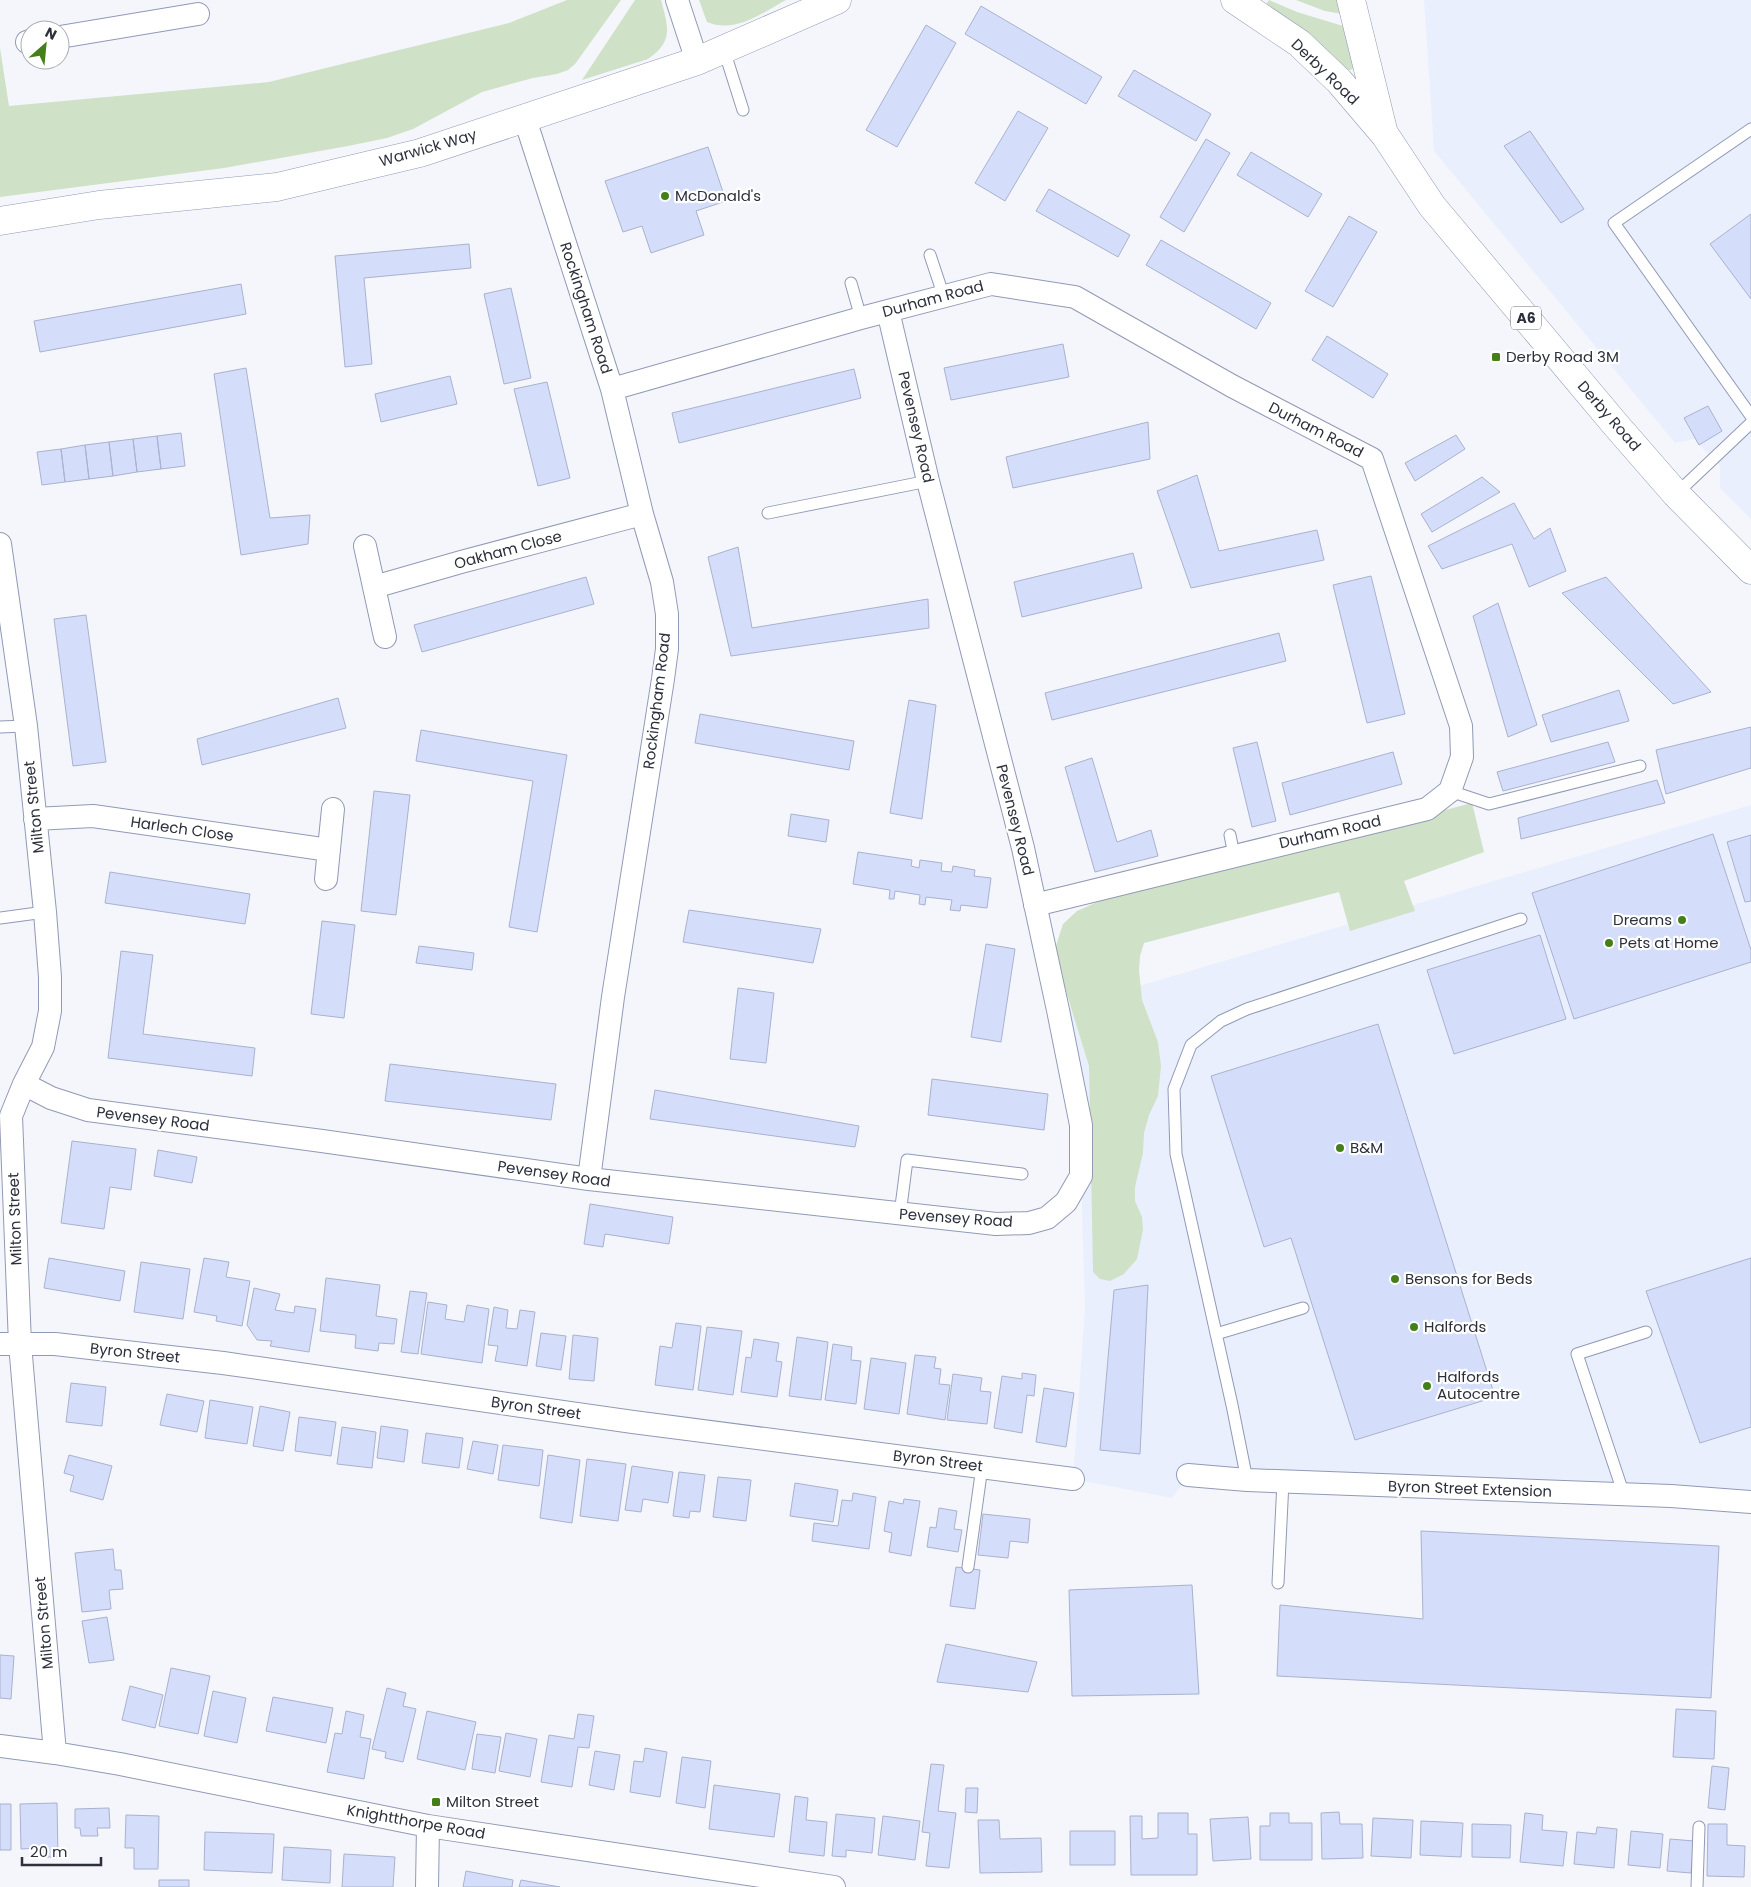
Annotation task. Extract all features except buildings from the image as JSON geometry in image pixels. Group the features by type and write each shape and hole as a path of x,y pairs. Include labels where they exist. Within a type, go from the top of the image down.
{"main road":[{"name":"Warwick Way","path":"0,221 99,205 277,187 420,153 697,61 837,0"},
{"name":"Derby Road","path":"1235,0 1299,43 1339,81 1385,135 1432,206 1614,424 1676,494 1751,570"},
{"name":"Derby Road","path":"1351,0 1385,135"}],"street":[{"path":"677,0 697,61"},
{"path":"70,34 164,10 198,14"},
{"name":"Rockingham Road","path":"526,119 612,389 642,514 662,582 667,614 667,649 613,997 588,1179"},
{"name":"Durham Road","path":"612,389 861,318 991,284 1075,297 1232,386 1372,459 1462,726 1462,757 1450,791 1427,809 1232,845 1036,905"},
{"name":"Pevensey Road","path":"24,1084 51,1098 88,1110 588,1179 996,1224 1029,1223 1047,1218 1066,1202 1081,1176 1081,1125 1021,839 928,481 888,311"},
{"name":"Oakham Close","path":"374,587 642,514"},
{"name":"Milton Street","path":"0,544 3,588 26,726 50,977 50,1012 43,1047 6,1116 10,1344 55,1753"},
{"path":"365,546 385,637"},
{"path":"326,879 333,809"},
{"name":"Harlech Close","path":"35,819 93,816 329,850"},
{"name":"Byron Street","path":"10,1344 55,1344 223,1363 633,1422 1073,1479"},
{"name":"Byron Street Extension","path":"1188,1475 1283,1482 1624,1495 1751,1502"},
{"name":"Knightthorpe Road","path":"0,1746 120,1764 428,1826 834,1887"},
{"path":"427,1887 428,1826"}],"lane":[{"path":"724,49 743,110"},
{"path":"1751,129 1614,223 1751,416"},
{"path":"930,255 944,297"},
{"path":"851,283 861,318"},
{"path":"1676,494 1751,423"},
{"path":"768,512 928,481"},
{"path":"0,727 26,726"},
{"path":"1450,791 1489,804 1640,766"},
{"path":"0,918 45,912"},
{"path":"1247,1480 1176,1154 1174,1089 1191,1045 1221,1021 1247,1009 1521,919"},
{"path":"900,1214 907,1160 1022,1174"},
{"path":"1216,1334 1303,1308"},
{"path":"1624,1495 1577,1354 1646,1332"},
{"path":"968,1566 982,1467"},
{"path":"1278,1584 1283,1482"},
{"path":"1697,1887 1699,1827"}],"shaded area":[{"path":"1424,0 1751,0 1751,519 1720,488 1720,466 1694,439 1675,443 1434,151"},
{"path":"1751,805 1751,1502 1189,1475 1172,1498 1073,1479 1085,1307 1081,1176 1058,1010"}],"green space":[{"path":"567,0 621,0 575,64 568,70 482,92 413,129 387,138 224,168 0,197 0,48 9,106 269,82 509,23"},
{"path":"635,0 661,0 667,26 667,33 662,46 648,59 582,80"},
{"path":"699,0 786,0 758,16 738,24 717,25 707,22"},
{"path":"1269,0 1297,12 1343,26 1354,69 1345,71 1292,23 1266,4"},
{"path":"1296,0 1339,0 1342,14 1325,11"},
{"path":"1472,803 1484,852 1404,881 1415,911 1350,931 1339,892 1144,943 1140,956 1139,970 1142,1000 1158,1042 1161,1066 1158,1096 1149,1115 1144,1133 1143,1153 1135,1187 1135,1201 1142,1217 1143,1230 1137,1259 1124,1274 1110,1281 1100,1279 1093,1272 1089,1066 1054,952 1063,924 1077,911 1104,899"}],"place":[{"name":"McDonald's","path":"665,196"},
{"name":"Derby Road 3M","path":"1496,357"},
{"name":"Dreams","path":"1682,920"},
{"name":"Pets at Home","path":"1609,943"},
{"name":"B&M","path":"1340,1148"},
{"name":"Bensons for Beds","path":"1395,1279"},
{"name":"Halfords","path":"1414,1327"},
{"name":"Halfords Autocentre","path":"1427,1386"},
{"name":"Milton Street","path":"436,1802"}]}
